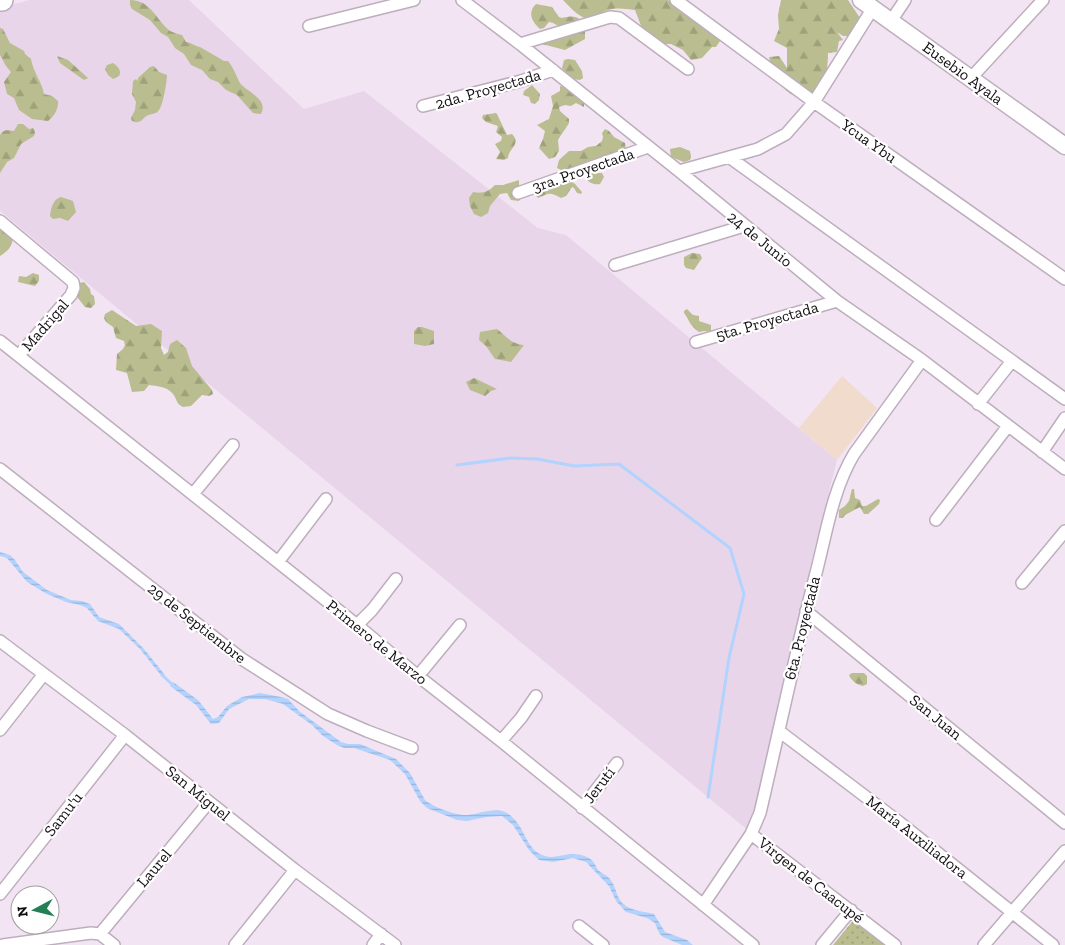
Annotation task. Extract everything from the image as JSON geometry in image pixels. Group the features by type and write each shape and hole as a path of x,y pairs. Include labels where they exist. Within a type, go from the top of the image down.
{"main road":[{"name":"Eusebio Ayala","path":"867,4 970,79 1063,139"}],"street":[{"path":"309,26 414,0"},
{"name":"24 de Junio","path":"462,0 679,171 837,301 922,360 1065,469"},
{"name":"Ycua Ybu","path":"676,0 814,102 1065,279"},
{"path":"891,21 906,0"},
{"path":"970,79 1043,0"},
{"path":"679,171 758,149 786,134 814,102 867,4"},
{"path":"520,44 610,16 619,18 688,69"},
{"name":"2da. Proyectada","path":"423,106 511,84 553,70"},
{"name":"3ra. Proyectada","path":"518,193 648,147"},
{"path":"729,157 1065,399"},
{"name":"Madrigal","path":"0,221 73,282 74,288 71,295 18,355"},
{"path":"615,265 744,226"},
{"name":"5ta. Proyectada","path":"696,342 837,301"},
{"name":"Primero de Marzo","path":"0,340 753,945"},
{"name":"6ta. Proyectada","path":"703,906 751,834 760,813 806,611 837,490 845,468 922,360"},
{"path":"978,404 1012,361"},
{"path":"1042,452 1065,418"},
{"path":"936,520 1008,426"},
{"path":"193,494 233,445"},
{"name":"29 de Septiembre","path":"0,469 242,659 328,714 367,732 412,748"},
{"path":"278,562 326,499"},
{"path":"1022,583 1065,531"},
{"path":"357,625 372,610 396,579"},
{"name":"San Juan","path":"806,611 1065,823"},
{"path":"418,676 460,625"},
{"name":"San Miguel","path":"0,641 125,735 295,870 395,945"},
{"path":"0,730 44,674"},
{"path":"501,741 525,713 536,696"},
{"name":"María Auxiliadora","path":"779,731 899,822 1053,945"},
{"name":"Samu'u","path":"0,894 125,735"},
{"name":"Jerutí","path":"582,808 617,763"},
{"name":"Laurel","path":"100,934 209,802"},
{"name":"Virgen de Caacupé","path":"751,834 895,945"},
{"path":"984,945 1065,851"},
{"path":"234,945 295,870"},
{"path":"822,945 851,910"},
{"path":"579,926 602,945"},
{"path":"3,945 70,935 100,934 114,945"},
{"path":"373,945 381,934"}],"shaded area":[{"path":"29,0 189,0 304,109 364,91 538,228 566,235 837,460 814,551 750,832 0,211 0,8"},
{"path":"842,376 877,408 837,460 799,428"}],"green space":[{"path":"130,0 143,3 153,11 165,27 182,35 186,42 200,47 224,61 228,61 240,83 260,100 263,109 261,114 253,113 237,95 210,79 202,70 191,65 184,54 175,48 168,37 161,33 150,20 132,9"},
{"path":"563,0 668,0 692,20 700,23 705,29 712,26 720,33 720,41 716,47 712,47 702,58 691,60 683,50 671,44 663,44 643,31 635,10 608,10 595,19 590,19 577,14"},
{"path":"781,0 848,0 862,21 851,36 843,36 837,32 843,40 839,41 837,52 828,53 827,72 812,97 796,96 786,90 778,80 770,63 769,57 779,56 787,68 787,48 774,41 779,29 778,15"},
{"path":"536,4 552,7 559,17 562,18 572,16 578,18 588,29 585,31 585,39 565,50 542,44 544,41 568,36 569,32 549,22 544,28 540,29 531,14"},
{"path":"0,28 3,29 10,43 24,51 31,59 44,94 52,96 58,101 56,112 48,121 32,119 19,110 14,98 7,94 4,82 11,72 0,55"},
{"path":"57,56 68,60 88,78 84,80 81,78 60,63"},
{"path":"564,60 575,60 582,71 583,78 580,80 572,79 562,68"},
{"path":"113,63 120,72 119,76 113,79 105,69 107,65"},
{"path":"154,66 159,72 167,75 160,108 158,112 147,116 140,122 132,121 131,118 136,102 132,94 133,81 136,79 138,81 138,78 150,67"},
{"path":"532,85 540,94 539,100 535,104 531,103 529,97 523,95 524,91"},
{"path":"560,86 572,89 584,101 584,107 576,103 571,106 559,107 560,111 569,119 569,123 558,140 559,151 555,157 549,159 539,148 545,131 537,125 549,119 553,106 551,96 560,91"},
{"path":"496,113 507,135 512,134 516,141 508,158 504,160 496,159 500,152 495,144 501,141 502,137 496,132 498,126 486,122 482,118 483,115"},
{"path":"18,124 23,124 29,129 33,128 34,136 21,144 14,158 7,162 0,173 0,135 6,130 14,131"},
{"path":"605,129 625,143 626,151 565,172 557,168 559,160 569,151 581,151 588,147 596,146 602,141 602,133"},
{"path":"680,147 690,151 690,160 684,162 671,157 670,149"},
{"path":"602,173 604,177 600,184 593,184 586,178 590,174"},
{"path":"519,180 519,188 523,195 519,201 511,200 507,193 500,194 490,206 488,213 481,217 474,214 469,198 473,192 485,192 495,185 503,185"},
{"path":"572,182 582,192 581,194 577,193 572,187 566,196 561,198 550,194 538,198 534,193 544,190 548,191 554,186"},
{"path":"61,197 73,201 76,212 68,221 60,218 53,219 50,216 54,202"},
{"path":"0,230 5,230 13,238 12,244 0,256"},
{"path":"692,253 700,254 702,258 694,270 686,268 684,265 684,257"},
{"path":"33,273 39,275 39,281 35,286 18,282 19,276 26,277"},
{"path":"84,282 94,296 95,304 91,308 85,307 77,297 79,283"},
{"path":"687,309 693,315 699,316 699,321 711,325 711,332 699,332 693,327 684,313"},
{"path":"112,310 136,326 151,324 162,331 161,348 164,355 168,352 170,344 177,340 186,348 192,366 212,390 213,394 209,396 202,395 191,406 183,407 171,392 162,387 149,385 144,391 132,392 127,373 116,370 117,354 125,345 124,341 116,338 113,327 104,318 105,314"},
{"path":"418,327 434,331 434,344 425,346 414,344 414,331"},
{"path":"497,329 512,342 524,345 511,362 495,359 479,340 480,332"},
{"path":"474,378 497,389 485,396 470,390 466,382"},
{"path":"852,489 854,489 855,498 860,500 862,506 866,506 878,499 880,500 879,504 868,514 864,514 860,507 843,518 839,518 839,510 849,501"},
{"path":"852,673 864,673 867,676 867,684 859,685 851,679 849,675"},
{"path":"856,917 890,945 833,945"}],"water":[{"path":"0,552 10,555 23,572 47,590 71,600 90,604 99,617 119,624 144,649 165,675 163,678 140,649 119,629 98,621 87,608 47,594 27,582 7,558 0,556"},
{"path":"173,682 198,700 213,719 218,717 227,706 242,697 260,693 288,699 299,711 341,742 360,744 396,759 410,773 425,800 434,805 452,813 463,815 492,810 505,812 516,821 533,849 538,853 550,857 574,854 589,858 598,870 610,879 623,904 654,914 665,932 687,940 693,945 682,945 663,937 655,923 647,918 626,912 616,901 609,886 586,862 573,858 553,862 539,860 529,850 513,825 502,816 467,821 457,820 427,808 420,801 405,774 390,760 354,748 344,748 337,745 283,704 265,699 249,699 229,709 219,723 211,724 196,705 170,686"}],"waterway":[{"path":"457,465 511,458 537,459 574,466 619,464 730,548 744,594 729,658 708,797"},
{"path":"162,675 174,686"}]}
